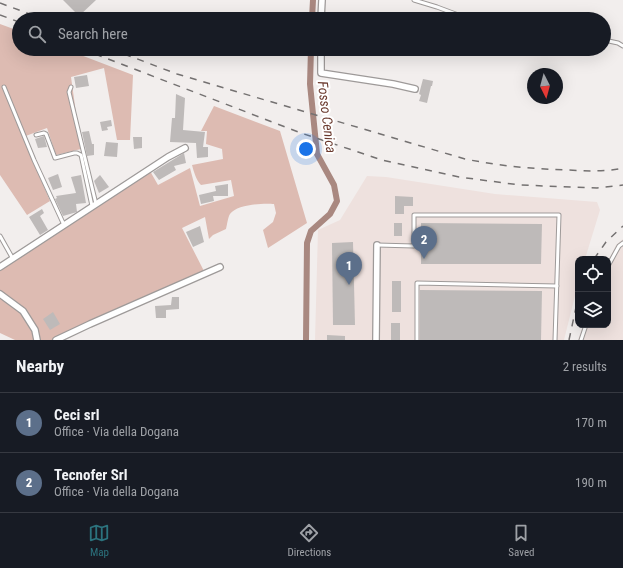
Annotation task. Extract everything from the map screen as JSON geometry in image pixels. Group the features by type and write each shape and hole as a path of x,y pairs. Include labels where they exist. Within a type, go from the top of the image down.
{"street":[{"path":"321,12 322,0"},
{"path":"321,56 322,73 394,84 415,89"},
{"path":"0,267 168,156 184,148"},
{"path":"376,340 377,245"},
{"path":"56,340 220,267"},
{"path":"0,294 23,311 35,330 37,340"}],"lane":[{"path":"414,0 450,12"},
{"path":"611,42 623,46"},
{"path":"4,87 34,160 64,224"},
{"path":"71,87 69,92 94,205"},
{"path":"36,135 44,132 46,134 55,158 74,153 81,155 94,205"},
{"path":"377,245 414,246 414,215 559,215 555,340"},
{"path":"0,236 12,259"},
{"path":"611,261 619,246 623,243"},
{"path":"417,340 417,284 557,286"},
{"path":"581,340 585,328"}],"shaded area":[{"path":"0,24 12,28 12,56 83,56 133,75 130,140 117,140 104,68 71,77 81,149 56,155 47,128 23,137 50,201 27,215 0,175"},
{"path":"214,106 280,131 307,223 268,248 263,230 273,222 276,213 274,204 251,205 238,208 229,215 226,229 213,235 209,239 205,217 182,228 205,273 85,324 52,340 15,340 0,333 0,270 150,171 158,185 190,168 200,206 234,196 231,180 201,185 196,178 192,165 223,159 222,149 206,144 207,131 201,131"},
{"path":"367,176 386,177 495,194 597,202 600,210 586,256 575,256 575,296 564,340 315,340 318,230 340,220"},
{"path":"623,239 623,340 578,340 582,328 611,328 610,256 616,245"}],"building":[{"path":"63,0 96,0 83,12 75,12"},
{"path":"87,75 89,86 76,88 74,77"},
{"path":"423,79 433,81 427,103 419,101 421,95 419,94"},
{"path":"176,94 185,98 183,130 205,132 203,147 208,147 208,157 197,158 196,143 170,142 172,118 175,118"},
{"path":"111,120 112,126 107,127 108,130 102,131 100,122"},
{"path":"89,131 92,144 94,144 94,155 87,156 82,132"},
{"path":"44,136 47,147 38,148 35,139"},
{"path":"133,137 142,137 142,148 134,149"},
{"path":"106,142 118,143 117,157 104,156"},
{"path":"184,153 186,163 174,166 176,170 159,180 153,172"},
{"path":"58,174 62,187 53,190 48,178"},
{"path":"81,175 86,203 76,204 77,212 63,216 55,199 57,198 56,196 76,193 71,177"},
{"path":"100,175 109,187 99,193 94,181"},
{"path":"228,184 228,196 213,196 214,201 201,204 199,195 216,191 215,186"},
{"path":"395,196 413,197 413,206 404,206 404,214 395,214"},
{"path":"42,209 44,213 40,216 48,230 40,235 29,217"},
{"path":"394,223 402,223 402,236 394,236"},
{"path":"421,223 542,224 541,264 421,264"},
{"path":"200,226 204,242 193,247 186,232"},
{"path":"353,242 355,325 333,325 332,243"},
{"path":"392,281 401,281 401,312 392,312"},
{"path":"420,290 542,291 541,340 420,340"},
{"path":"172,297 179,297 179,309 166,310 166,318 156,318 155,306 171,305"},
{"path":"53,312 60,324 50,330 43,319"},
{"path":"391,323 400,323 400,340 391,340"},
{"path":"327,335 345,336 345,340 327,340"}],"waterway":[{"name":"Fosso Cenica","path":"312,12 313,0"},
{"name":"Fosso Cenica","path":"306,340 307,243 311,231 330,214 337,201 334,185 317,154 310,84 311,56"}],"railway":[{"path":"0,3 24,12"},
{"path":"0,15 12,19"},
{"path":"100,56 301,133 382,160 459,177 520,185 597,188 623,185"},
{"path":"129,56 177,74 465,159 542,169 596,171 623,168"},
{"path":"596,256 606,242 623,226"},
{"path":"569,340 575,312"}],"place":[{"name":"Tecnofer Srl","path":"424,259"},
{"name":"Ceci srl","path":"349,285"}]}
